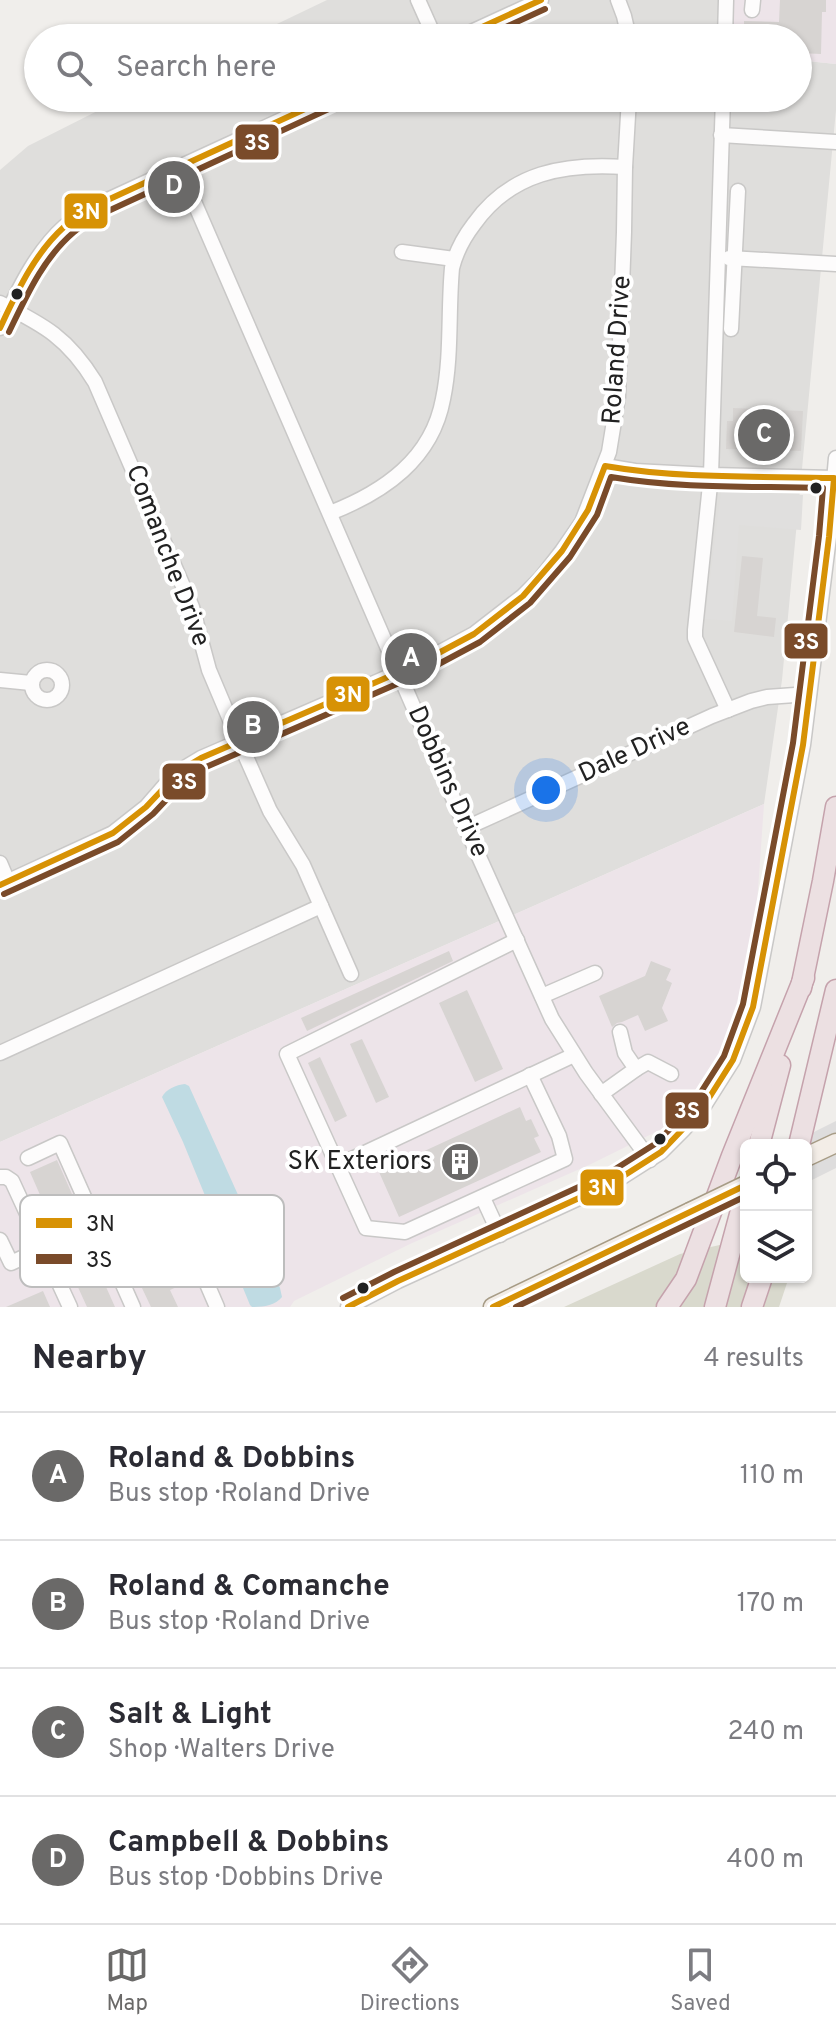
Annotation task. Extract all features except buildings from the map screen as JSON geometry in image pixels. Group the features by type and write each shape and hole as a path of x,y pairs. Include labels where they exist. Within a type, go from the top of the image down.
{"highway":[{"path":"761,1139 804,978 836,807"},
{"path":"667,1307 686,1279 804,978"},
{"path":"800,1139 836,990"},
{"path":"715,1307 741,1211"},
{"path":"752,1307 760,1283"}],"main road":[{"path":"812,1154 836,1143"},
{"path":"493,1307 740,1188"}],"street":[{"path":"418,0 429,24"},
{"path":"489,24 541,0"},
{"path":"618,0 626,24"},
{"path":"725,24 726,0"},
{"path":"0,328 5,305 65,227 101,203 299,112"},
{"name":"Roland Drive","path":"4,884 113,833 146,807 181,770 201,758 399,672 474,634 523,596 555,560 582,522 605,466 614,427 618,397 629,112"},
{"path":"722,112 711,475 695,638 728,710"},
{"path":"721,135 836,142"},
{"path":"330,513 383,488 399,475 424,446 434,428 444,397 454,259 479,217 518,183 555,170 583,166 625,167"},
{"name":"Dobbins Drive","path":"179,167 552,1019 601,1094 650,1160"},
{"path":"731,329 738,191"},
{"path":"402,252 454,259"},
{"path":"717,257 836,264"},
{"name":"Comanche Drive","path":"5,305 56,334 82,361 95,382 192,607 209,670 239,741 270,811 303,865 351,974"},
{"path":"348,1307 614,1182 650,1160 702,1109 733,1060 753,1007 803,745 836,458"},
{"path":"605,466 635,471 711,475 834,478"},
{"path":"0,680 31,683"},
{"name":"Dale Drive","path":"466,828 751,701 809,694"},
{"path":"0,863 4,884"},
{"path":"0,1053 321,906"},
{"path":"517,940 287,1054 366,1228 405,1232 565,1159 559,1136 530,1075"},
{"path":"542,996 595,973"},
{"path":"620,1032 625,1053 636,1069"},
{"path":"337,1166 574,1055"},
{"path":"601,1094 648,1062 671,1074"},
{"path":"28,1158 60,1143 84,1195"},
{"path":"0,1177 12,1181 20,1198"},
{"path":"483,1198 500,1235"},
{"path":"0,1240 11,1263 20,1259"},
{"path":"61,1287 70,1307"},
{"path":"124,1287 133,1307"},
{"path":"208,1287 216,1307"}],"shaded area":[{"path":"327,0 726,0 726,24 277,24"},
{"path":"726,0 836,0 836,64 812,61 812,24 726,24"},
{"path":"812,61 836,64 836,110 782,680 764,804 0,1142 0,170 28,146 95,112 812,112"},
{"path":"721,492 803,495 801,530 739,525 732,621 705,619"},
{"path":"764,804 755,932 729,1043 680,1120 591,1164 410,1244 294,1301 290,1307 0,1307 0,1142"},
{"path":"740,1240 740,1283 787,1283 779,1307 564,1307 680,1254"}],"water":[{"path":"178,1085 189,1086 238,1195 205,1195 162,1097"},
{"path":"243,1287 280,1287 282,1297 279,1300 264,1306 250,1305"}],"pier":[{"path":"836,1121 836,1168 812,1180 812,1139 800,1139"}],"transit line":[{"name":"3N","path":"489,24 541,0"},
{"name":"3S","path":"512,24 545,9"},
{"name":"3N","path":"0,328 35,261 53,238 73,220 101,203 299,112"},
{"name":"3S","path":"9,332 44,266 81,226 322,112"},
{"name":"3N","path":"0,885 113,833 146,807 181,770 201,758 418,664 474,634 523,596 562,551 588,510 605,466 690,475 834,478 803,745 753,1007 733,1060 702,1109 661,1152 614,1182 348,1307"},
{"name":"3S","path":"4,894 118,842 153,814 187,778 206,767 422,673 480,642 530,603 570,557 597,515 611,477 690,485 823,488 793,743 743,1004 724,1056 694,1103 655,1144 609,1173 343,1298"},
{"name":"3N","path":"493,1307 740,1188"},
{"name":"3S","path":"516,1307 740,1199"}],"place":[{"name":"Campbell & Dobbins","path":"174,187"},
{"name":"Salt & Light","path":"764,435"},
{"name":"Roland & Dobbins","path":"411,659"},
{"name":"Roland & Comanche","path":"253,727"},
{"name":"SK Exteriors","path":"460,1162"}]}
